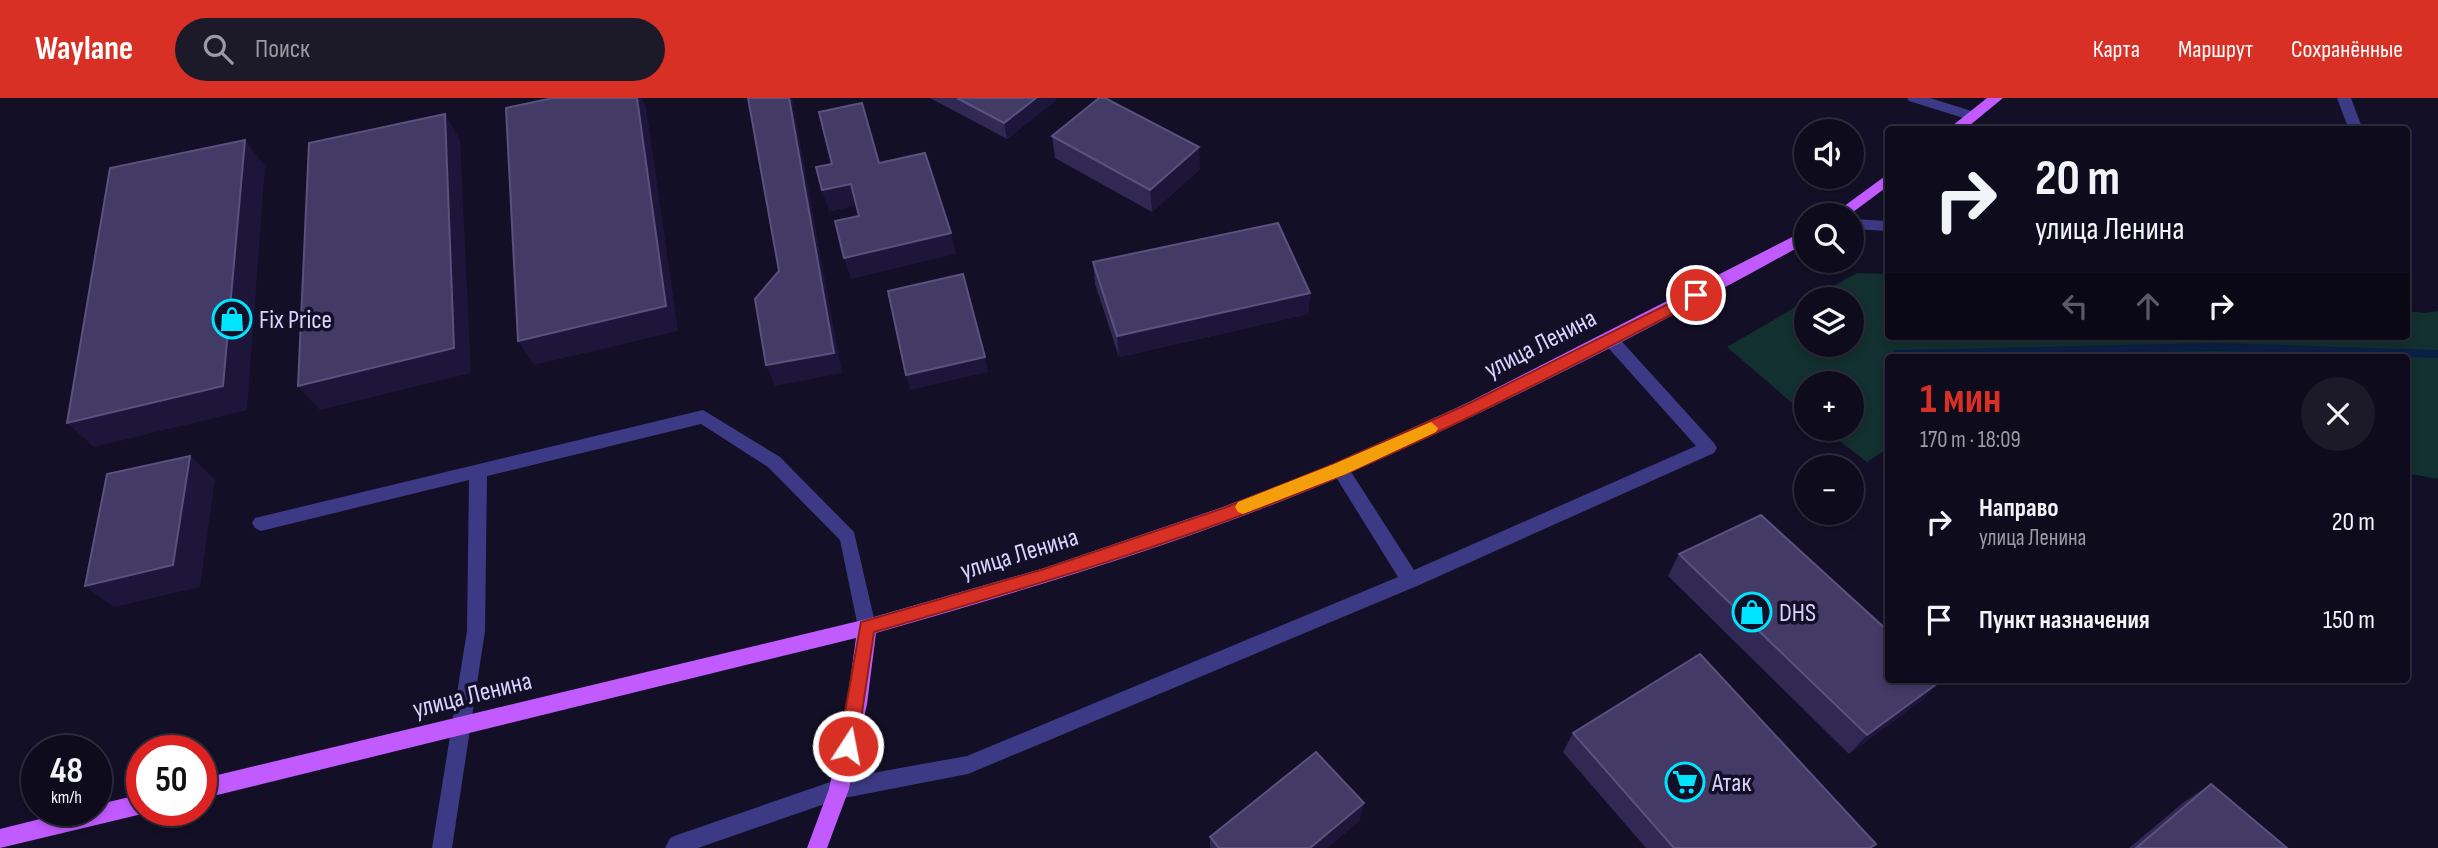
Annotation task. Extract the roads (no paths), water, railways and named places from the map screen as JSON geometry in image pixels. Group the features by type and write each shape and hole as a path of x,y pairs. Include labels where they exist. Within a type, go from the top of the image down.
{"main road":[{"path":"1959,126 1996,98"},
{"path":"1855,203 1885,181"},
{"name":"улица Ленина","path":"217,785 867,627 1041,577 1228,513 1340,469 1474,408 1611,340 1794,242"},
{"path":"817,848 839,789 857,704 867,627"},
{"path":"0,839 126,808"}],"street":[{"path":"1914,98 1973,116"},
{"path":"2344,98 2354,126"},
{"path":"1864,225 1885,226"},
{"path":"672,847 839,789 968,765 1410,580 1708,448 1611,340"},
{"path":"261,523 704,418 774,462 848,537 867,627"},
{"path":"1340,469 1410,580"},
{"path":"442,848 476,631 478,471"}],"waterway":[{"path":"1896,354 2215,347 2438,354"}],"place":[{"name":"Fix Price","path":"232,319"},
{"name":"DHS","path":"1752,612"},
{"name":"Атак","path":"1685,782"}]}
